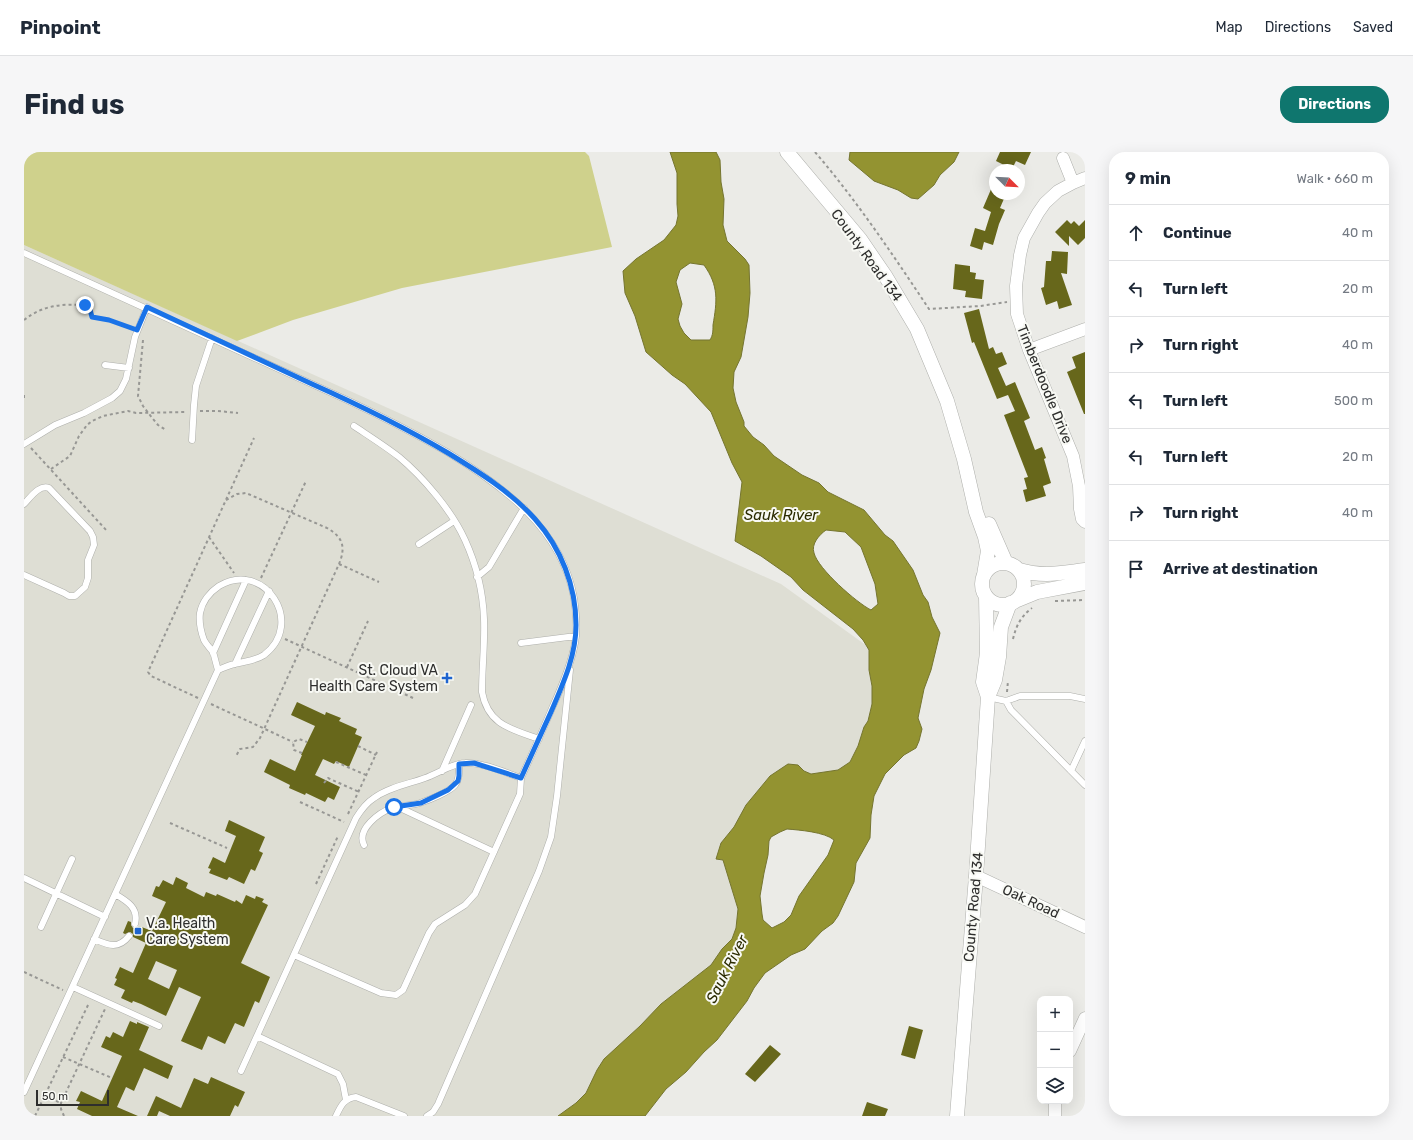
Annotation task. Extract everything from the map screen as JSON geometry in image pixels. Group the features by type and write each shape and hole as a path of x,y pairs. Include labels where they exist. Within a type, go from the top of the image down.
{"street":[{"name":"County Road 134","path":"787,152 860,239 886,277 916,329 947,401 964,458 976,512 987,544 988,551 984,575"},
{"path":"1063,158 1073,183"},
{"name":"Timberdoodle Drive","path":"1085,178 1058,191 1045,204 1027,231 1021,249 1017,270 1016,301 1017,314 1028,350 1073,456 1079,486 1080,509 1082,520 1085,522"},
{"path":"1028,350 1085,329"},
{"name":"County Road 134","path":"964,458 1006,563"},
{"path":"1012,602 1022,593 1022,577 1018,570 1012,565 1006,563 995,564 986,570 982,586 986,596 994,603 999,604 1012,602 1028,594 1043,590 1085,583"},
{"path":"1018,570 1031,574 1045,575 1085,570"},
{"name":"County Road 134","path":"986,596 987,646 983,682 988,697"},
{"name":"County Road 134","path":"957,1116 976,876 988,697 995,680 999,657 1001,628 1012,602"},
{"name":"Oak Road","path":"976,876 1085,927"},
{"path":"1073,1044 1085,1018"},
{"path":"1055,1104 1055,1116"}],"lane":[{"path":"24,253 147,307 390,420 442,449 486,477 524,508 540,525 552,542 568,575 575,606 576,636 551,837 539,871 438,1104 433,1112 427,1116"},
{"path":"25,443 55,425 84,413 112,398 120,391 126,379 137,330 147,307"},
{"path":"192,440 196,386 212,338"},
{"path":"105,365 129,368"},
{"path":"354,426 394,454 417,474 432,490 465,539 475,567 484,618 482,692 484,703 490,714 500,722 515,730 539,739"},
{"path":"24,504 40,488 49,488 90,531 94,544 88,560 88,578 85,587 75,596 64,593 24,575"},
{"path":"477,577 489,567 524,508"},
{"path":"419,544 454,522"},
{"path":"24,1092 218,670 213,653 204,640 200,627 200,613 205,600 214,590 225,583 239,580 252,581 269,591 274,596 280,608 282,622 279,635 273,646 263,656 218,670"},
{"path":"213,653 246,580"},
{"path":"235,664 269,591"},
{"path":"521,643 576,636"},
{"path":"294,955 381,993 396,995 403,990 429,933 435,924 465,905 475,894 520,794 521,778 565,679 572,659"},
{"path":"988,697 1006,702 1020,696 1070,696 1085,699"},
{"path":"1006,702 1011,710 1085,784"},
{"path":"442,771 471,705"},
{"path":"1071,771 1085,741"},
{"path":"241,1071 356,818 364,805 375,797 388,791 459,764 474,763 521,778"},
{"path":"364,845 361,841 362,836 368,825 386,810 421,803 448,790 458,781 459,764"},
{"path":"397,807 494,852"},
{"path":"42,927 72,859"},
{"path":"24,878 105,917"},
{"path":"115,894 133,907 136,917 135,924"},
{"path":"94,939 108,945 114,945 125,941 130,936"},
{"path":"71,990 159,1026"},
{"path":"257,1036 338,1074 343,1084 346,1100"},
{"path":"336,1116 343,1102 349,1098 356,1097 404,1116"}],"path":[{"path":"815,152 879,234 928,309 980,306 1016,301"},
{"path":"24,320 39,311 56,305 88,305 92,317 109,320 137,330"},
{"path":"143,340 138,396 158,425 166,430"},
{"path":"24,395 24,401"},
{"path":"51,469 70,456 83,430 92,421 103,416 128,411 218,411 238,414"},
{"path":"254,438 148,672 151,676 293,742"},
{"path":"25,443 51,469 107,531"},
{"path":"261,578 306,481"},
{"path":"226,500 237,494 246,493 338,535 343,552 339,564 256,744 240,749 236,756"},
{"path":"209,537 234,573"},
{"path":"339,564 379,582"},
{"path":"1050,602 1085,600"},
{"path":"1012,643 1015,628 1033,606"},
{"path":"347,668 368,621"},
{"path":"284,639 413,698"},
{"path":"1006,702 1008,679"},
{"path":"293,742 299,739 307,742"},
{"path":"293,742 294,750 302,753"},
{"path":"358,746 376,755"},
{"path":"336,762 366,775"},
{"path":"324,783 328,778 359,792"},
{"path":"300,802 344,822"},
{"path":"170,823 227,848"},
{"path":"24,972 71,990"},
{"path":"35,1116 90,1001 92,1000"},
{"path":"64,1116 61,1103 106,1007 104,1005"},
{"path":"63,1057 112,1078"},
{"path":"45,1096 61,1103"}],"shaded area":[{"name":"St. Cloud VA Health Care System","path":"24,245 781,584 867,646 869,650 872,704 868,721 864,727 858,746 850,762 838,770 811,774 804,771 798,765 770,776 746,805 734,827 721,843 720,860 723,859 738,909 736,928 732,939 722,949 711,965 661,1004 618,1047 592,1082 586,1093 576,1103 558,1116 24,1116"}],"green space":[{"path":"24,152 585,152 589,156 612,247 402,288 293,320 237,341 24,245"}],"water":[{"name":"Sauk River","path":"670,152 716,152 720,160 721,182 724,199 723,225 727,241 749,265 750,293 748,317 741,357 734,372 733,388 744,426 753,437 764,445 774,456 802,475 819,483 828,492 864,510 885,535 893,541 913,570 940,633 931,670 924,689 918,718 922,729 919,741 916,748 904,755 885,774 874,796 870,838 856,863 854,882 838,916 833,923 822,931 805,949 791,955 765,973 747,1001 717,1040 686,1072 666,1089 645,1116 558,1116 576,1103 586,1093 604,1059 640,1026 661,1004 711,965 722,949 732,939 736,928 738,909 723,860 716,859 721,843 734,827 746,805 770,776 788,764 798,765 804,771 811,774 838,770 850,762 858,746 864,727 868,721 872,704 869,650 863,640 853,629 803,590 791,577 761,556 735,541 742,482 732,463 711,412 685,384 672,375 646,352 635,316 625,293 623,271 636,259 664,240 676,225 678,216 677,173","holes":["690,263 704,265 712,280 716,294 713,333 710,340 691,340 684,333 678,319 682,304 676,282 680,270","826,530 845,532 861,547 875,584 878,604 871,610 839,585 817,560 813,550 818,537","787,829 805,831 825,835 834,840 828,855 799,896 791,915 784,922 772,928 763,920 760,896 768,855 769,841 771,837"]},
{"path":"850,152 959,152 954,162 940,175 934,185 918,199 911,198 898,190 874,181 849,160"}],"building":[{"path":"1000,152 1031,152 1025,165 1016,161 1014,164 1002,164 996,161"},
{"path":"989,194 989,200 1003,200 1000,208 1005,210 993,245 984,242 982,250 970,246 975,228 985,231 991,212 983,208"},
{"path":"1067,220 1071,224 1074,221 1079,226 1085,220 1085,238 1078,245 1069,236 1069,246 1055,232"},
{"path":"1052,251 1068,252 1067,274 1061,273 1072,305 1059,309 1057,301 1046,305 1041,288 1044,287 1046,261 1051,261"},
{"path":"955,264 970,266 970,272 976,273 975,279 984,280 982,299 965,297 966,291 953,289"},
{"path":"979,309 989,349 993,347 996,354 1002,352 1007,364 998,368 1006,386 1015,382 1030,418 1024,421 1035,450 1042,447 1046,458 1044,459 1051,483 1043,486 1046,496 1026,502 1023,490 1027,489 1024,478 1028,477 1004,415 1015,411 1008,395 997,399 974,342 972,343 964,313"},
{"path":"1085,352 1084,414 1067,372 1076,368 1072,357"},
{"path":"297,702 325,715 326,712 341,718 339,721 357,729 355,734 362,737 349,767 336,761 334,764 323,759 315,775 340,787 334,800 328,797 325,802 306,793 305,795 289,788 290,785 264,772 270,759 295,771 315,726 291,715"},
{"path":"229,820 265,837 259,851 263,853 255,871 251,869 244,884 229,877 227,880 209,873 211,869 208,868 213,857 225,863 236,836 225,831"},
{"path":"176,877 188,883 186,888 204,897 206,892 216,896 217,894 235,902 236,900 242,904 246,895 255,899 256,896 264,899 262,902 268,905 241,963 270,977 259,1003 255,1001 244,1027 235,1023 225,1044 208,1036 202,1050 181,1041 201,997 179,987 166,1016 141,1004 133,1001 132,1003 121,998 125,990 114,985 117,979 115,978 120,967 133,973 146,943 133,937 133,934 130,932 125,934 123,933 128,921 131,922 133,928 139,926 152,931 166,902 152,896 156,886 159,887 163,880 173,885","holes":["156,961 177,970 169,989 148,979"]},
{"path":"130,1021 149,1027 139,1050 173,1066 168,1079 144,1068 134,1091 126,1087 117,1107 138,1116 92,1116 77,1109 80,1102 76,1101 81,1091 102,1101 122,1056 101,1047 106,1036 110,1038 113,1032 123,1037"},
{"path":"909,1026 923,1030 915,1059 901,1055"},
{"path":"770,1045 781,1054 755,1082 745,1074"},
{"path":"211,1077 245,1092 238,1107 235,1105 230,1116 170,1116 159,1111 157,1116 147,1116 156,1096 181,1108 194,1078 208,1084"},
{"path":"867,1102 888,1109 885,1116 862,1116"}],"place":[{"name":"St. Cloud VA Health Care System","path":"447,678"},
{"name":"V.a. Health Care System","path":"138,931"}],"route":[{"path":"85,305 89,306 92,317 109,320 137,330 147,307 390,420 459,459 486,477 512,497 533,517 552,542 561,558 572,590 575,606 575,642 572,659 565,679 521,778 474,763 459,764 458,781 448,790 421,803 394,807"}]}
